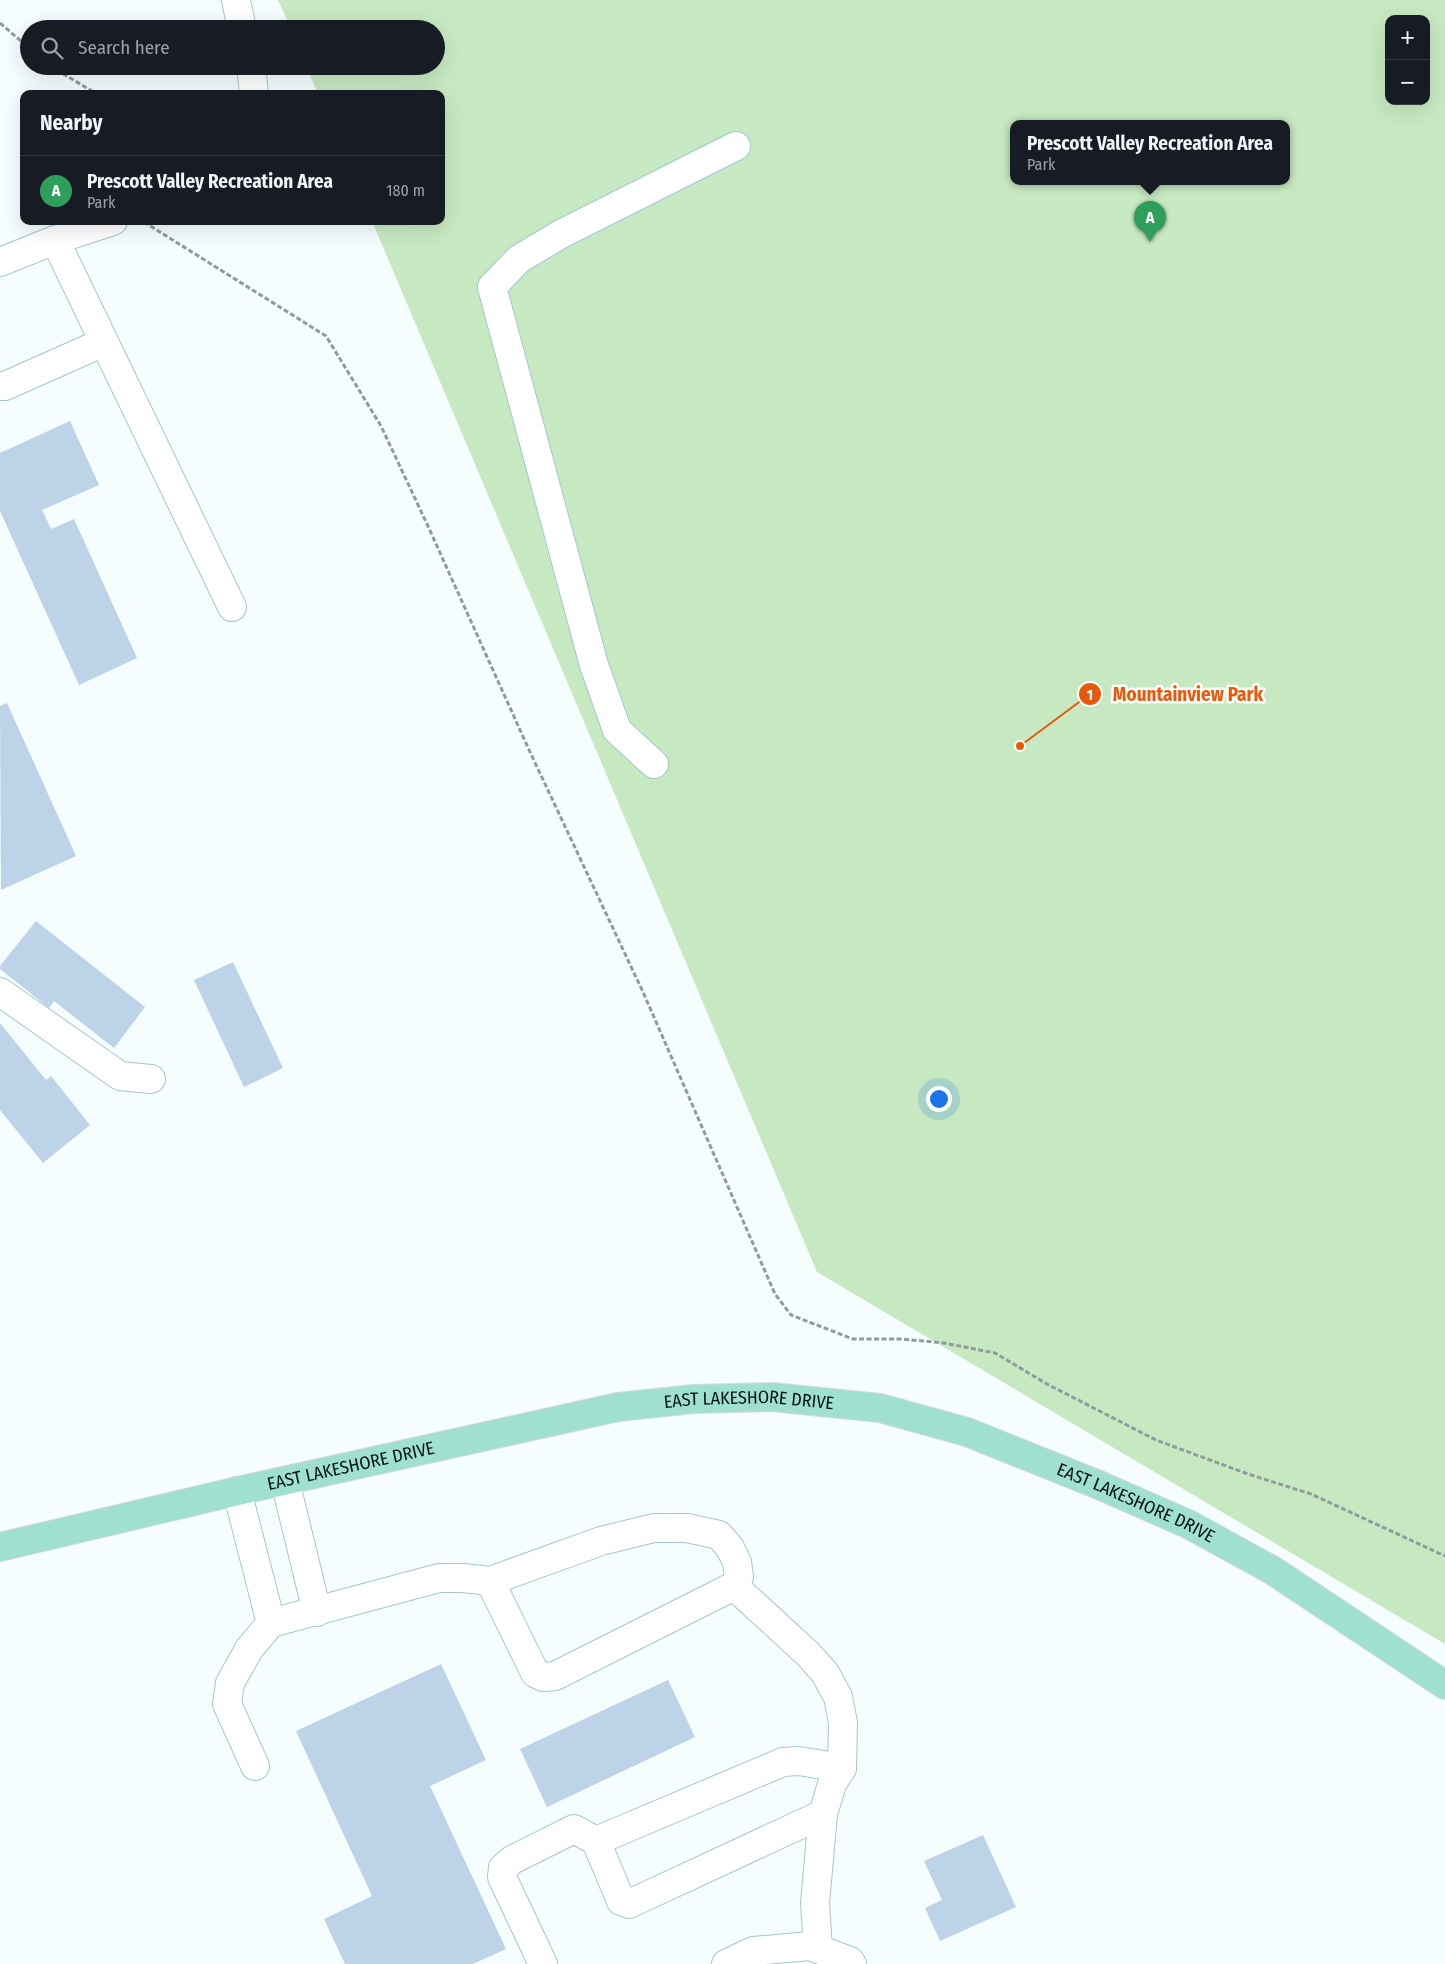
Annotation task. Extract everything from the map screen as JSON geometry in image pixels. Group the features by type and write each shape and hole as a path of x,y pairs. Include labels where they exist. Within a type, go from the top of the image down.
{"main road":[{"name":"EAST LAKESHORE DRIVE","path":"0,1547 237,1491 618,1407 694,1399 772,1397 880,1408 967,1432 1099,1485 1188,1524 1272,1570 1445,1684"}],"street":[{"path":"236,0 240,20"},
{"path":"252,75 254,90"},
{"path":"654,764 617,730 598,674 492,287 519,259 561,234 736,146"},
{"path":"0,262 54,240 100,225"},
{"path":"54,240 232,606"},
{"path":"0,386 5,386 104,342"},
{"path":"0,992 120,1076 151,1079"},
{"path":"285,1481 317,1612"},
{"path":"237,1491 271,1624"},
{"path":"255,1766 227,1704 230,1682 249,1649 271,1624 439,1578 490,1581 601,1541 654,1528 687,1528 719,1535 730,1548 737,1562 739,1576 734,1586 555,1676 543,1677 535,1673 490,1581"},
{"path":"734,1586 808,1654 825,1673 838,1697 843,1723 842,1768 832,1784 823,1814 815,1902 818,1949"},
{"path":"596,1841 782,1762 799,1761 842,1768"},
{"path":"543,1964 502,1877 503,1868 512,1860 574,1828 596,1841 612,1884 621,1901 629,1904 823,1814"},
{"path":"726,1964 753,1951 810,1946 850,1961 852,1964"}],"path":[{"path":"0,23 20,40"},
{"path":"65,75 90,90"},
{"path":"149,225 326,336 376,418 428,524 530,752 643,992 775,1294 791,1315 853,1339 902,1339 944,1343 995,1353 1047,1384 1156,1440 1248,1474 1310,1494 1445,1556"}],"green space":[{"path":"278,0 1445,0 1445,1644 817,1272 374,225 445,225 445,90 316,90 310,75 445,75 445,20 287,20"}],"building":[{"path":"70,421 99,485 42,510 51,529 74,519 137,658 79,685 0,511 0,453"},
{"path":"7,703 76,856 1,890 0,706"},
{"path":"36,921 145,1007 114,1048 54,1001 49,1008 0,969 0,966"},
{"path":"233,962 283,1068 244,1087 194,980"},
{"path":"0,1023 46,1080 51,1076 90,1125 43,1163 0,1110"},
{"path":"441,1664 486,1760 430,1786 506,1949 473,1964 345,1964 324,1919 372,1896 296,1731"},
{"path":"668,1680 695,1737 547,1807 520,1749"},
{"path":"983,1835 1016,1907 940,1941 925,1908 942,1900 924,1861"}],"place":[{"name":"Prescott Valley Recreation Area","path":"1150,242"},
{"name":"Mountainview Park","path":"1020,746"}]}
